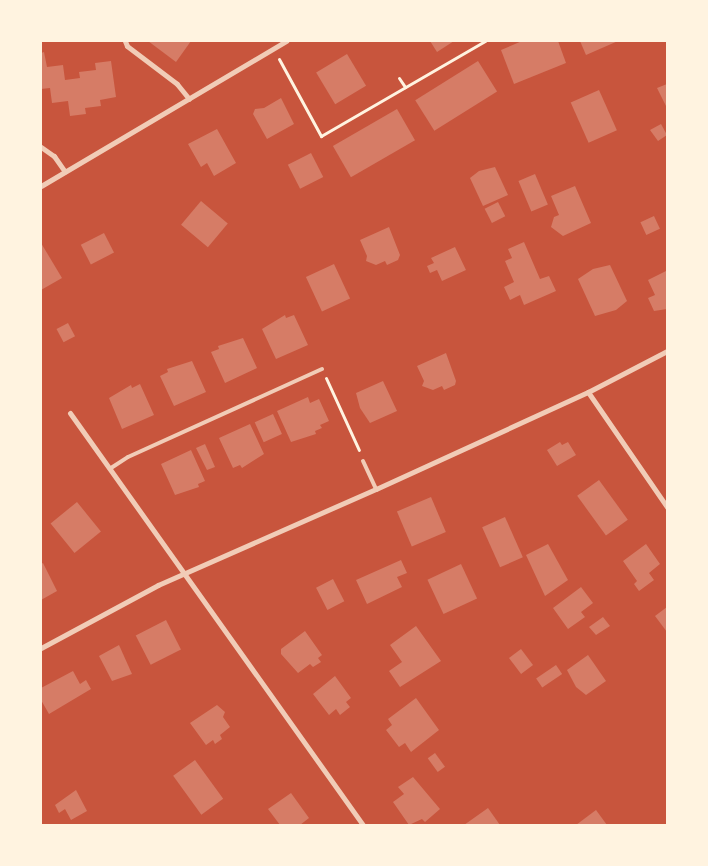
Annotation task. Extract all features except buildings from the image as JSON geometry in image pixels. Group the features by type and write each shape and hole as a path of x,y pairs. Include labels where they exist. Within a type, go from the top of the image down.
{"street":[{"path":"125,41 177,84 189,99"},
{"path":"41,186 286,41"},
{"path":"41,147 54,156 65,172"},
{"path":"41,648 158,585 184,576 588,392 667,351"},
{"path":"588,392 667,507"},
{"path":"70,413 179,562 184,576 364,825"}],"lane":[{"path":"111,468 128,457 322,369"},
{"path":"363,461 376,489"}],"path":[{"path":"283,65 321,136 485,41"},
{"path":"399,78 405,87"},
{"path":"322,369 363,461"}]}
